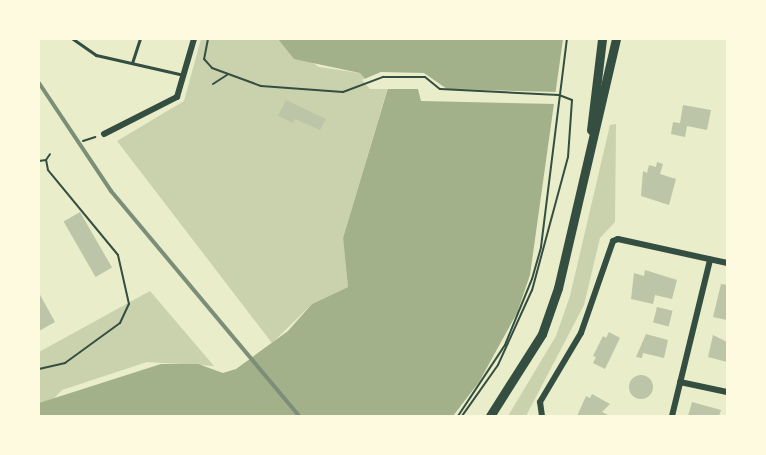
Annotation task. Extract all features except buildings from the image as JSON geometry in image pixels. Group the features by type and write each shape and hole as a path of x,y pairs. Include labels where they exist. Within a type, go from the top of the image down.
{"main road":[{"path":"490,416 542,334 573,232 590,144 616,39"},
{"path":"590,144 600,42"}],"street":[{"path":"104,134 177,97 194,39"},
{"path":"541,415 540,402 581,333 613,241 618,239 727,263"},
{"path":"672,416 710,260"},
{"path":"680,382 727,392"}],"lane":[{"path":"74,39 96,55 183,75"},
{"path":"132,64 140,39"}],"path":[{"path":"208,39 204,59 212,68 261,86 334,92 383,77 425,77 440,89 560,96 574,103 568,157 548,238 519,326 486,385 460,416"},
{"path":"460,416 497,361 528,289 541,247 567,39"},
{"path":"213,84 227,75"},
{"path":"83,141 104,134"},
{"path":"39,369 65,363 120,323 127,313 130,292 118,255 48,170 46,160 50,154"},
{"path":"39,161 46,160"}],"shaded area":[{"path":"201,39 278,39 319,67 360,73 372,87 388,87 343,238 348,287 312,304 272,343 117,141 184,101"},
{"path":"278,39 563,39 530,275 517,313 479,382 453,416 39,416 39,403 161,364 198,364 223,373 236,369 288,331 312,304 348,287 343,238 388,88 372,87 360,73 294,59"},
{"path":"616,124 615,222 600,238 584,305 526,416 508,416 556,336 570,296 610,125"},
{"path":"150,291 214,366 147,362 62,390 39,414 39,352"}],"pier":[{"path":"381,72 424,73 447,89 559,92 556,104 421,101 418,89 370,89 362,80"}],"railway":[{"path":"39,83 111,191 299,416"}]}
